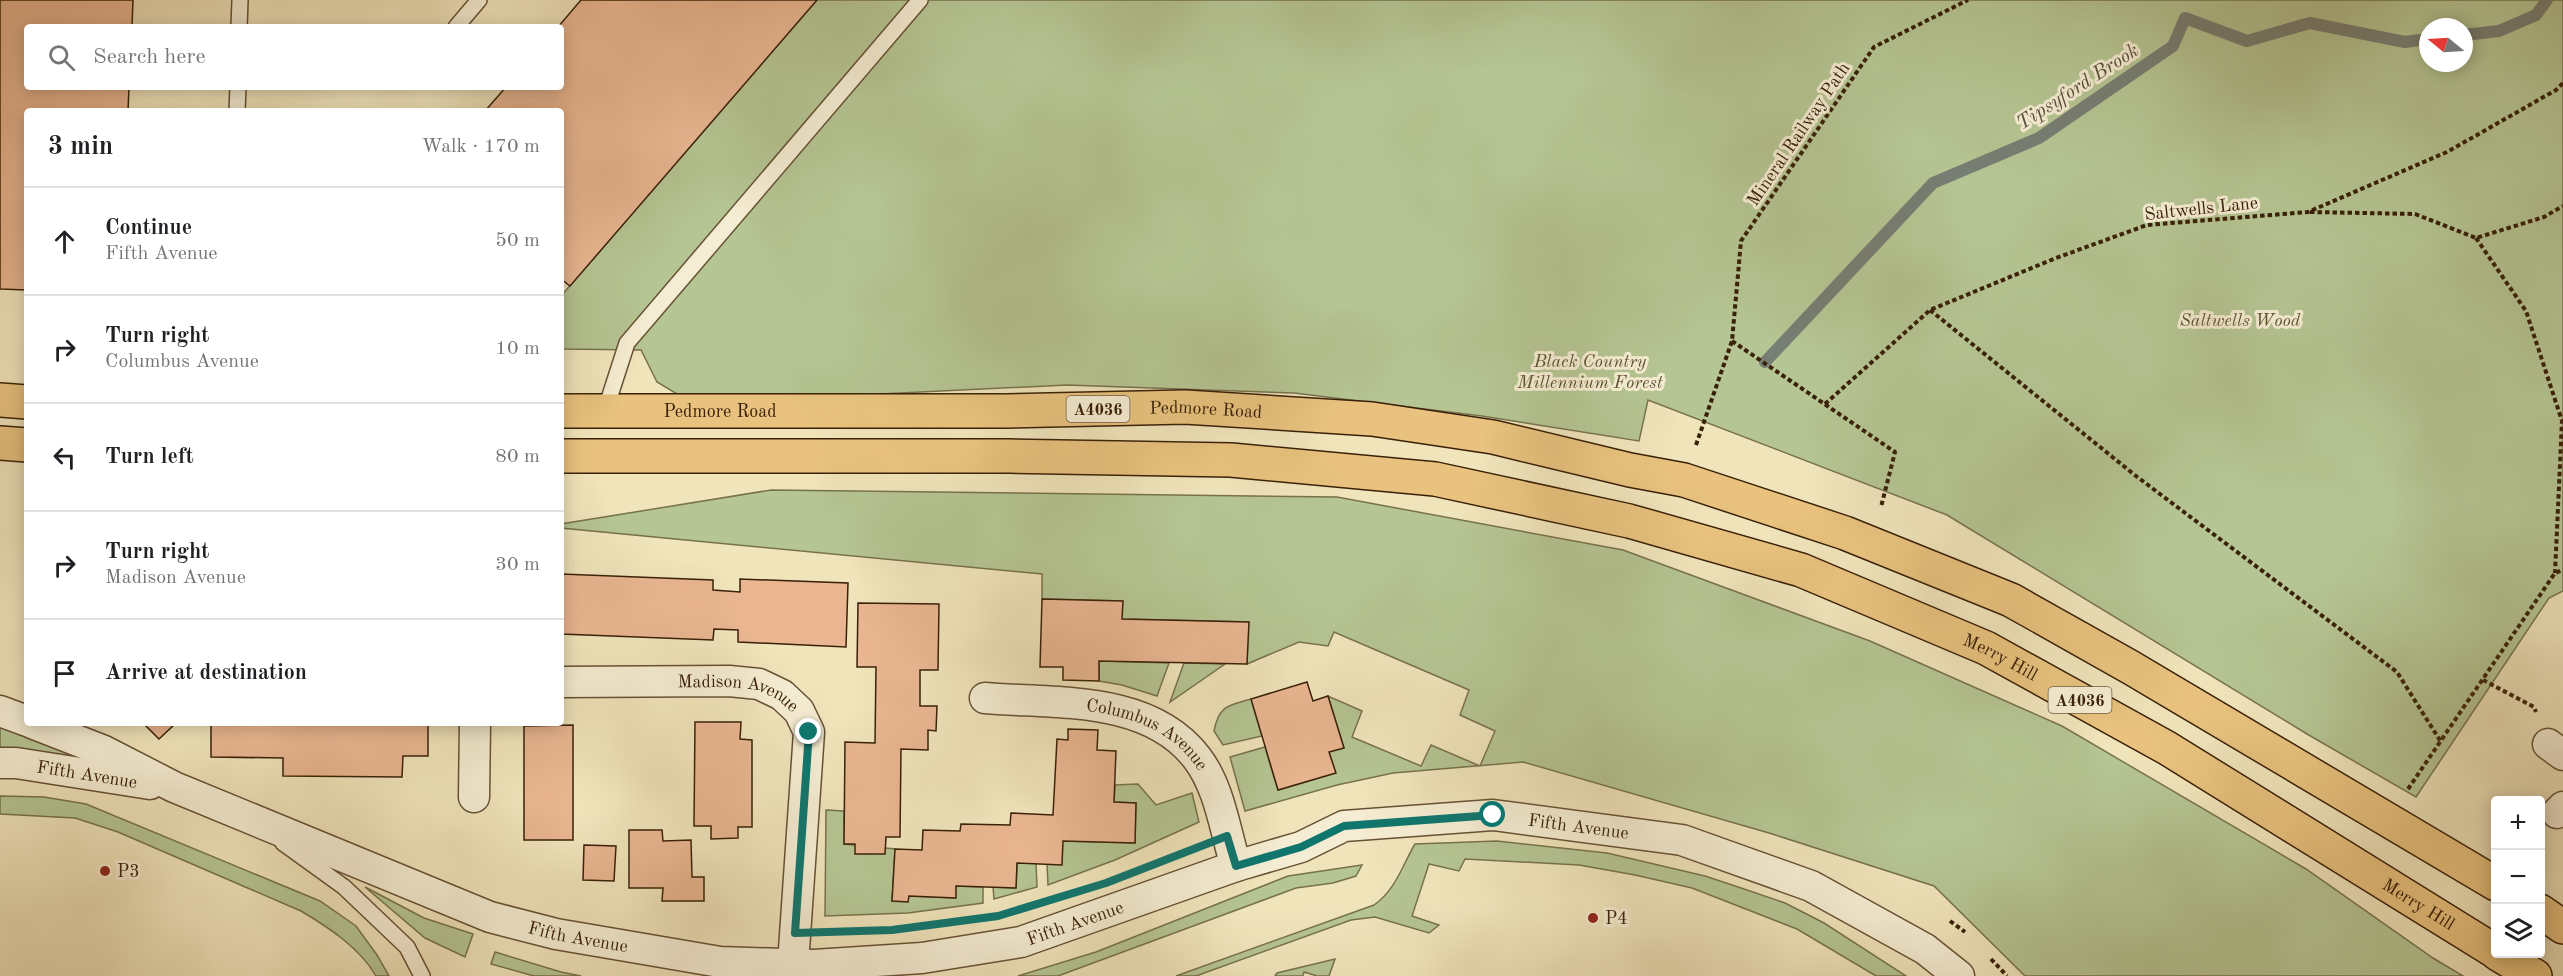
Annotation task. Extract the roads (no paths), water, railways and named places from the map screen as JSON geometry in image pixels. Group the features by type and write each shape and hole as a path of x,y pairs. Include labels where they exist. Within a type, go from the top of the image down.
{"highway":[{"path":"0,400 24,402"},
{"name":"Pedmore Road","path":"564,411 1007,411 1185,407 1372,420 1493,436 1630,470 1684,480 1845,532 2011,600 2130,667 2491,881"},
{"path":"0,443 24,445"},
{"name":"Merry Hill","path":"564,456 1009,456 1231,460 1435,479 1629,521 1801,570 1986,648 2167,748 2491,949"},
{"path":"2545,914 2563,927"},
{"name":"Merry Hill","path":"2505,958 2535,976"}],"street":[{"name":"Madison Avenue","path":"564,682 729,681 759,684 782,695 799,711 809,732 793,964"},
{"name":"Columbus Avenue","path":"985,698 1104,707 1137,714 1169,729 1198,759 1215,794 1236,866"},
{"path":"0,711 24,720"},
{"name":"Fifth Avenue","path":"40,726 104,751 174,787 490,917 556,934 720,962 793,964 922,958 1021,942 1236,866 1301,847 1344,826 1493,815 1682,840 1811,886 1925,949 1959,976"},
{"path":"474,797 475,726"},
{"name":"Fifth Avenue","path":"0,763 16,763 174,787"}],"lane":[{"path":"239,24 240,0"},
{"path":"459,24 479,0"},
{"path":"605,411 627,343 920,0"},
{"path":"237,108 238,90"},
{"path":"246,816 344,887 407,947 422,976"}],"waterway":[{"name":"Tipsyford Brook","path":"2473,34 2499,31 2536,15 2547,0"},
{"name":"Tipsyford Brook","path":"1765,362 1933,183 2039,138 2173,46 2185,18 2247,41 2310,23 2405,42 2419,40"}],"place":[{"name":"P3","path":"105,871"},
{"name":"P4","path":"1593,918"}],"park label":[{"name":"Saltwells Wood","path":"2240,320"},
{"name":"Black Country Millennium Forest","path":"1590,371"}]}
